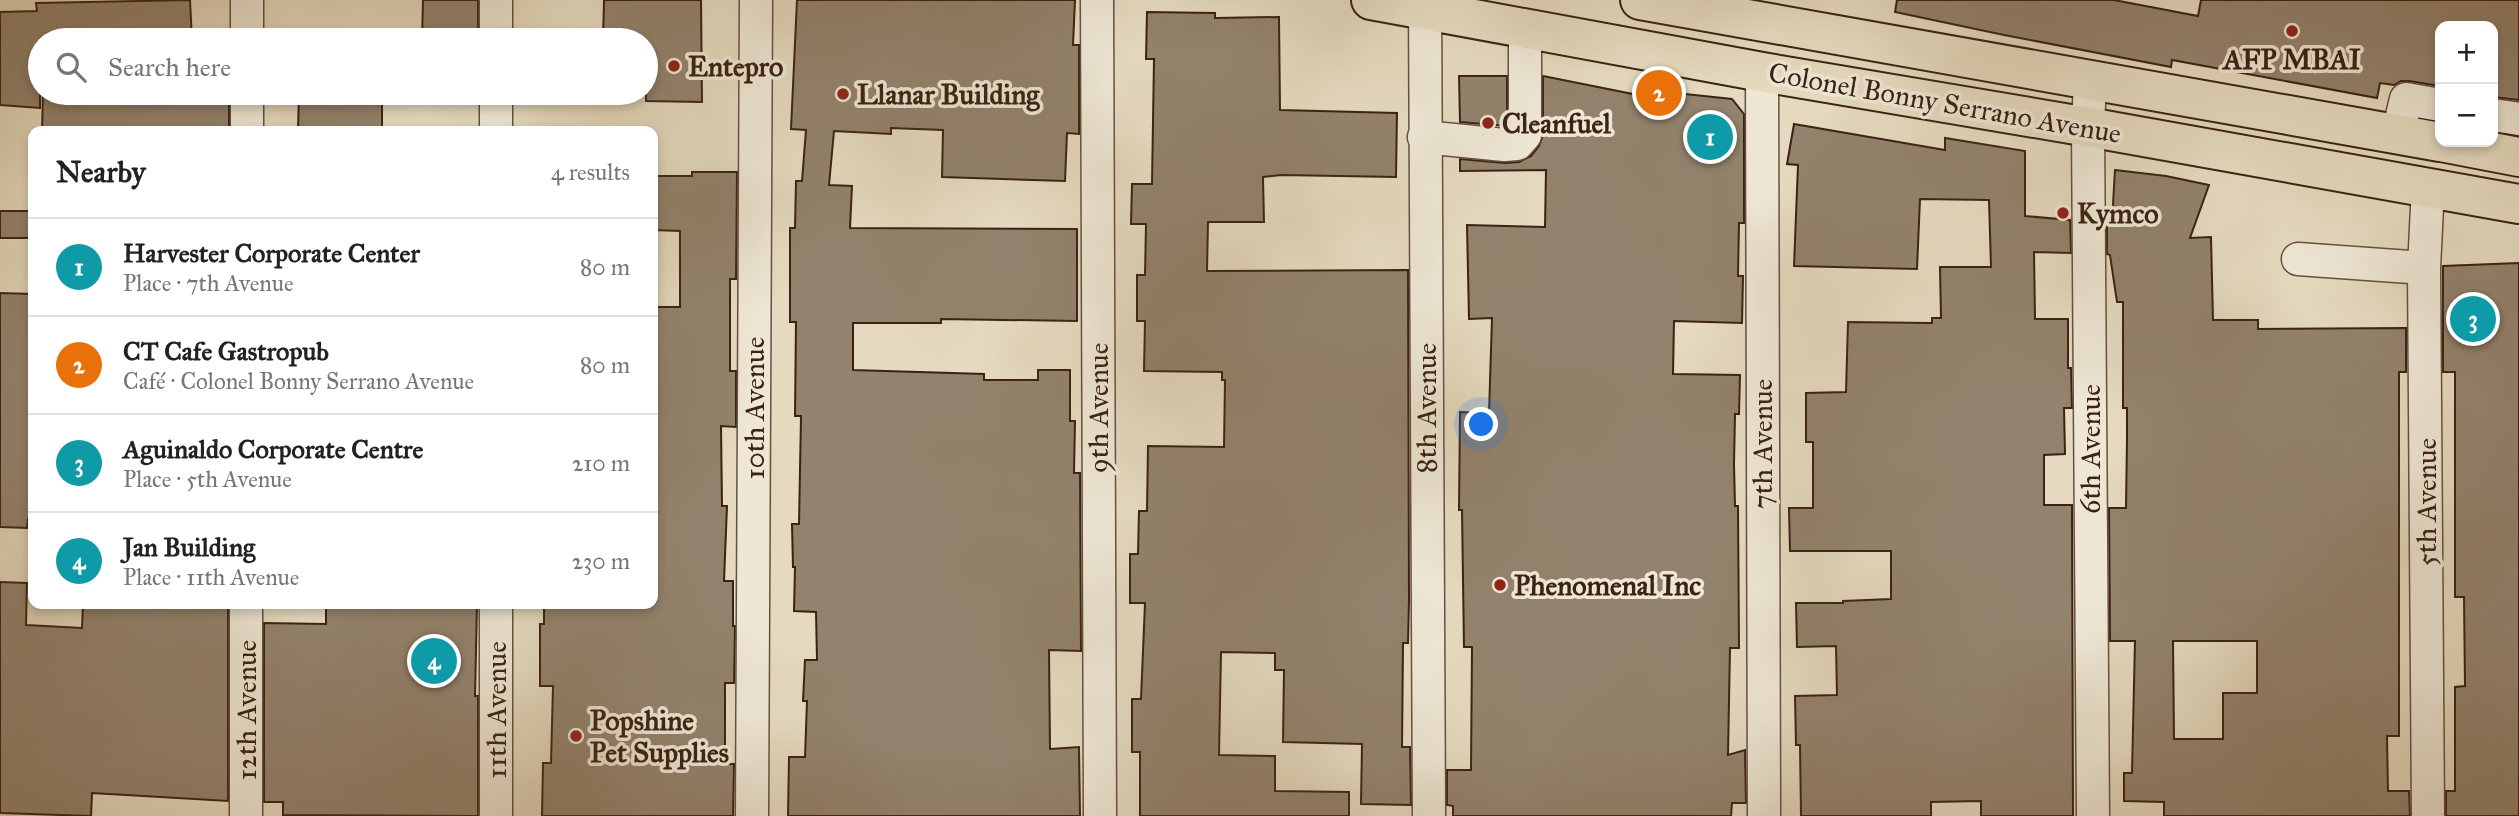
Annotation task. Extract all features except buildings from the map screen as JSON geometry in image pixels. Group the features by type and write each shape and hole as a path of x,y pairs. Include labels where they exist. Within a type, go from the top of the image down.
{"main road":[{"name":"Colonel Bonny Serrano Avenue","path":"1371,0 1424,5 1525,29 2088,127 2427,205 2519,204"},
{"name":"Colonel Bonny Serrano Avenue","path":"1640,0 2435,141"},
{"name":"Colonel Bonny Serrano Avenue","path":"2466,147 2519,157"}],"street":[{"path":"247,0 247,28"},
{"path":"496,0 496,28"},
{"name":"10th Avenue","path":"751,816 756,0"},
{"name":"9th Avenue","path":"1097,0 1100,816"},
{"name":"8th Avenue","path":"1424,5 1429,816"},
{"path":"1424,137 1517,144 1525,135 1525,29"},
{"name":"7th Avenue","path":"1762,72 1764,816"},
{"name":"6th Avenue","path":"2090,81 2088,127 2093,816"},
{"path":"2398,133 2406,99 2435,104"},
{"path":"247,105 247,126"},
{"path":"496,105 496,126"},
{"path":"2498,116 2519,119"},
{"name":"5th Avenue","path":"2427,205 2424,268 2428,816"},
{"path":"2298,259 2424,268"},
{"name":"12th Avenue","path":"246,609 246,816"},
{"name":"11th Avenue","path":"496,609 496,816"}],"place":[{"name":"AFP MBAI","path":"2292,31"},
{"name":"Entepro","path":"674,66"},
{"name":"CT Cafe Gastropub","path":"1659,93"},
{"name":"Llanar Building","path":"843,94"},
{"name":"Cleanfuel","path":"1488,123"},
{"name":"Harvester Corporate Center","path":"1710,137"},
{"name":"Kymco","path":"2063,213"},
{"name":"Aguinaldo Corporate Centre","path":"2473,319"},
{"name":"Phenomenal Inc","path":"1500,585"},
{"name":"Jan Building","path":"434,661"},
{"name":"Popshine Pet Supplies","path":"576,736"}]}
